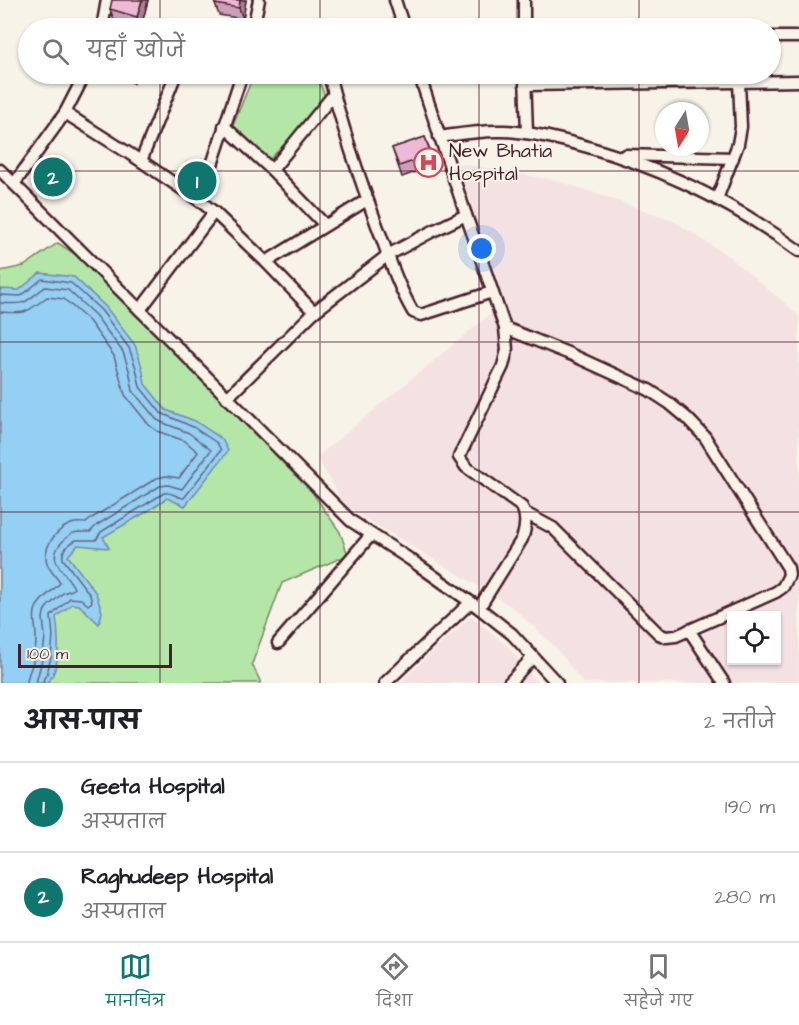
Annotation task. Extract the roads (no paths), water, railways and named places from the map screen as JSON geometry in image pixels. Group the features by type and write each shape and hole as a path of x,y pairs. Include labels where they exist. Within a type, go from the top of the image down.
{"street":[{"path":"104,18 107,0"},
{"path":"255,18 259,0"},
{"path":"395,0 401,18"},
{"path":"524,0 524,18"},
{"path":"781,37 799,37"},
{"path":"781,81 799,81"},
{"path":"14,184 66,113 80,84"},
{"path":"141,161 172,84"},
{"path":"200,201 239,84"},
{"path":"332,84 367,200 413,312 422,315 492,292"},
{"path":"422,84 505,327 507,350 502,366 459,457 466,467 518,503 525,513 553,528 659,634 666,637 689,630 777,592 783,587 789,575 788,568 705,437 687,418 634,382 505,327"},
{"path":"525,84 527,133"},
{"path":"717,199 738,144 741,127 739,84"},
{"path":"272,170 334,94"},
{"path":"66,113 200,201 266,262 314,312"},
{"path":"225,126 325,225"},
{"path":"439,137 478,132 527,133 549,136 616,155 674,178 717,199 798,248"},
{"path":"616,155 733,158"},
{"path":"0,170 351,521 411,560 512,634 557,683"},
{"path":"266,262 367,200"},
{"path":"140,310 213,212"},
{"path":"227,398 314,312 388,255 466,215"},
{"path":"386,683 475,605 522,539 525,530 525,513"},
{"path":"278,643 371,535"},
{"path":"689,630 724,683"},
{"path":"508,683 533,657"}],"water":[{"path":"40,273 74,277 105,306 135,345 145,384 166,410 195,421 222,439 228,451 185,506 167,498 103,537 109,548 78,545 68,556 96,593 102,612 99,624 79,605 72,604 56,617 57,661 52,677 47,683 0,683 0,289 19,290"}],"place":[{"name":"New Bhatia Hospital","path":"428,162"},
{"name":"Raghudeep Hospital","path":"53,177"},
{"name":"Geeta Hospital","path":"197,181"}]}
